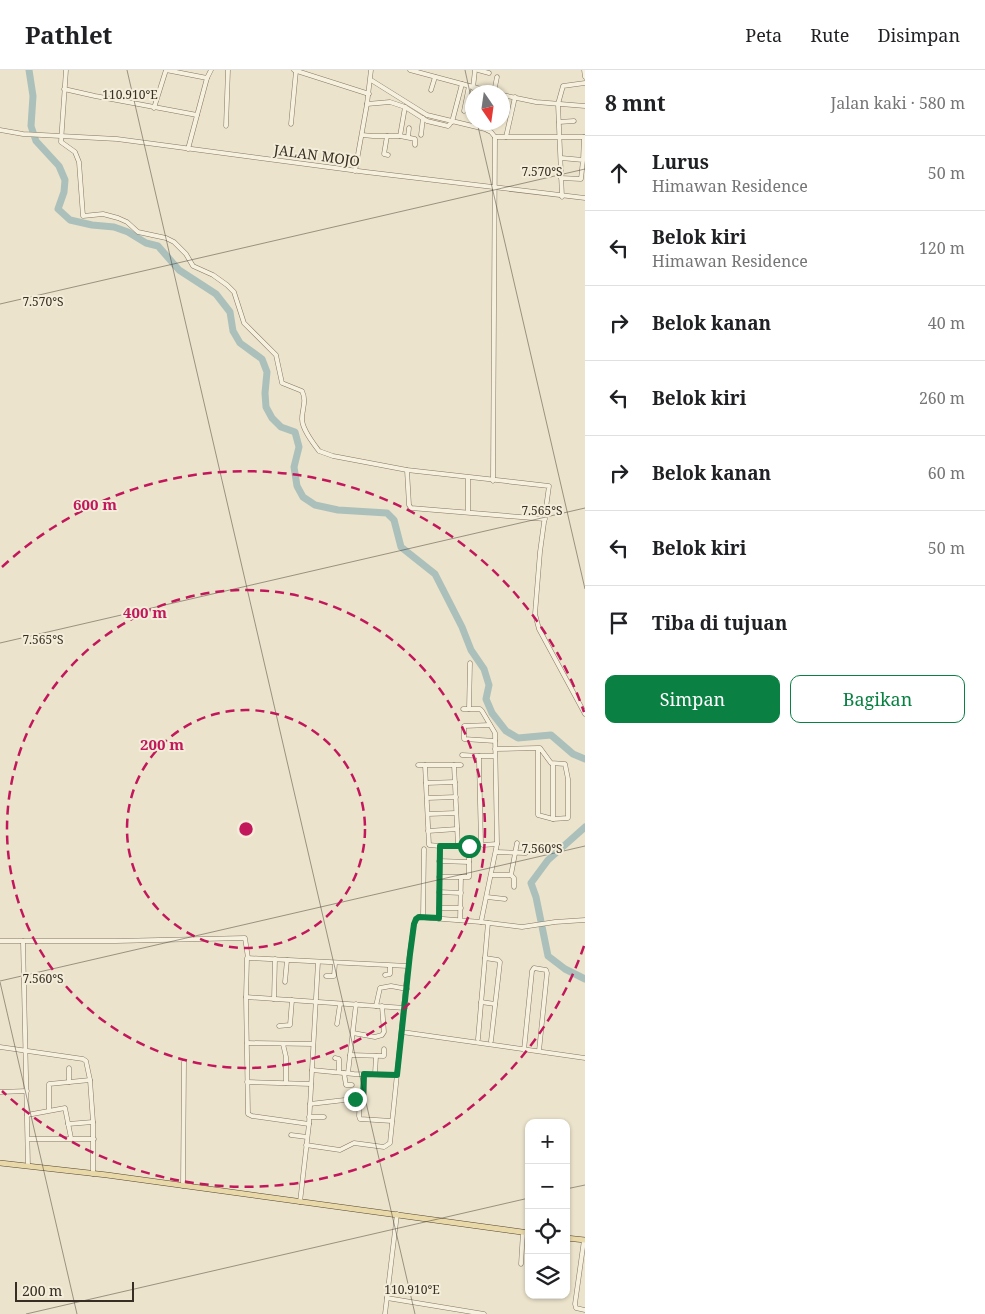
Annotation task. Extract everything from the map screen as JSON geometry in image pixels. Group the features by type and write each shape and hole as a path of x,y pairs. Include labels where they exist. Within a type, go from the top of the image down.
{"main road":[{"path":"0,1163 397,1214 525,1233"},
{"path":"570,1238 584,1240"}],"street":[{"path":"66,70 60,136 63,145 75,152 79,162 82,213 85,217 104,214 118,218 127,222 138,232 166,238 174,242 186,254 193,266 213,275 231,288 244,323 274,352 282,383 302,391 305,401 303,424 319,451 341,458 406,470 549,486 535,614 536,622 585,714"},
{"path":"154,108 166,70 207,78"},
{"path":"188,149 210,70"},
{"path":"226,126 228,70"},
{"path":"291,124 295,70 369,94"},
{"path":"355,171 369,94 371,70"},
{"path":"410,70 465,85"},
{"path":"472,85 477,70 488,73"},
{"path":"584,70 585,78"},
{"path":"431,90 434,77"},
{"path":"495,85 497,77"},
{"path":"370,82 427,115 451,123 465,124"},
{"path":"562,197 558,104 563,86 585,83"},
{"path":"367,104 390,102 405,107 432,122 448,126 451,123 462,84"},
{"path":"64,89 197,115"},
{"path":"510,96 536,102 585,106"},
{"path":"506,137 515,97"},
{"path":"400,136 405,107"},
{"path":"420,135 423,118"},
{"path":"559,122 574,121"},
{"path":"408,137 409,128"},
{"name":"JALAN MOJO","path":"0,130 23,134 94,136 355,171 562,197 585,198"},
{"path":"488,130 495,137 584,137 581,179 561,178"},
{"path":"362,135 408,137 415,139 415,145"},
{"path":"387,136 384,154 388,155"},
{"path":"493,479 495,137"},
{"path":"560,158 583,160"},
{"path":"406,470 409,505 411,508 545,519"},
{"path":"468,478 468,512"},
{"path":"469,709 470,663"},
{"path":"463,710 480,709 494,729 497,844 481,922"},
{"path":"490,725 464,726 464,739 495,741"},
{"path":"538,748 538,815 553,819 567,818 569,816 566,765 553,764"},
{"path":"495,749 541,749 553,764 553,819"},
{"path":"462,755 495,756"},
{"path":"479,756 481,843 484,845 497,844"},
{"path":"418,765 461,765"},
{"path":"425,765 429,846 469,846 469,877 439,876"},
{"path":"454,765 458,846"},
{"path":"426,783 455,782"},
{"path":"427,798 456,797"},
{"path":"428,814 456,813"},
{"path":"428,831 457,829"},
{"path":"514,887 514,878 511,876 517,843"},
{"path":"439,918 440,846"},
{"path":"423,917 424,849"},
{"path":"496,852 526,853"},
{"path":"439,861 469,862"},
{"path":"491,875 511,876"},
{"path":"460,920 461,877"},
{"path":"439,892 461,893"},
{"path":"487,897 505,898"},
{"path":"439,908 460,908"},
{"path":"306,1144 340,1150 354,1143 387,1146 391,1141 408,966 415,921 418,917 488,922 514,927 585,920"},
{"path":"478,1039 488,922"},
{"path":"0,941 245,938 248,958 246,997 247,1110 250,1115 309,1124"},
{"path":"23,941 28,1166"},
{"path":"248,958 408,966"},
{"path":"485,958 500,961 491,1041"},
{"path":"274,999 275,959"},
{"path":"285,982 287,960"},
{"path":"300,1202 309,1124 318,962"},
{"path":"326,976 334,976 335,963"},
{"path":"384,975 390,974 390,966"},
{"path":"524,1050 532,971 534,968 548,972 539,1052"},
{"path":"376,1006 380,988 391,986 407,989"},
{"path":"246,997 404,1008"},
{"path":"279,1026 290,1025 292,1000"},
{"path":"481,1002 495,1004"},
{"path":"337,1024 340,1004"},
{"path":"352,1085 346,1085 356,1004"},
{"path":"353,1033 375,1037 382,1035 384,1032 382,1006"},
{"path":"402,1032 585,1058"},
{"path":"246,1043 313,1044"},
{"path":"283,1044 286,1057 286,1083"},
{"path":"0,1047 54,1053 85,1060 90,1080 93,1122 93,1174"},
{"path":"350,1055 384,1056 384,1049"},
{"path":"375,1074 376,1056"},
{"path":"335,1058 339,1060 339,1072"},
{"path":"183,1186 184,1062"},
{"path":"69,1068 69,1082"},
{"path":"312,1070 397,1075"},
{"path":"364,1074 364,1094 360,1099 360,1119 392,1121"},
{"path":"49,1110 48,1085 51,1082 90,1080"},
{"path":"247,1082 311,1084"},
{"path":"0,1092 26,1091"},
{"path":"310,1104 360,1099"},
{"path":"27,1115 49,1110 66,1109 71,1138"},
{"path":"309,1117 324,1117"},
{"path":"68,1124 93,1122"},
{"path":"291,1135 307,1137"},
{"path":"28,1139 94,1138"},
{"path":"385,1314 397,1214"},
{"path":"520,1264 525,1238"},
{"path":"584,1240 583,1272 576,1308 578,1311 585,1310"},
{"path":"387,1298 484,1314"}],"waterway":[{"path":"29,70 33,96 31,126 36,141 59,166 65,180 64,192 58,209 70,220 114,227 128,232 146,243 158,246 179,270 216,294 230,312 233,331 240,343 262,359 267,372 266,407 272,418 281,427 295,432 299,447 294,467 297,486 303,497 315,505 338,510 387,513 394,520 401,547 435,574 462,627 471,650 484,669 489,685 486,699 492,713 506,731 518,738 551,735 573,754 585,759"},
{"path":"585,827 548,860 531,883 536,897 548,956 565,969 585,979"}],"route":[{"path":"355,1099 363,1097 364,1074 397,1075 412,933 415,921 419,917 439,918 440,846 469,846"}]}
